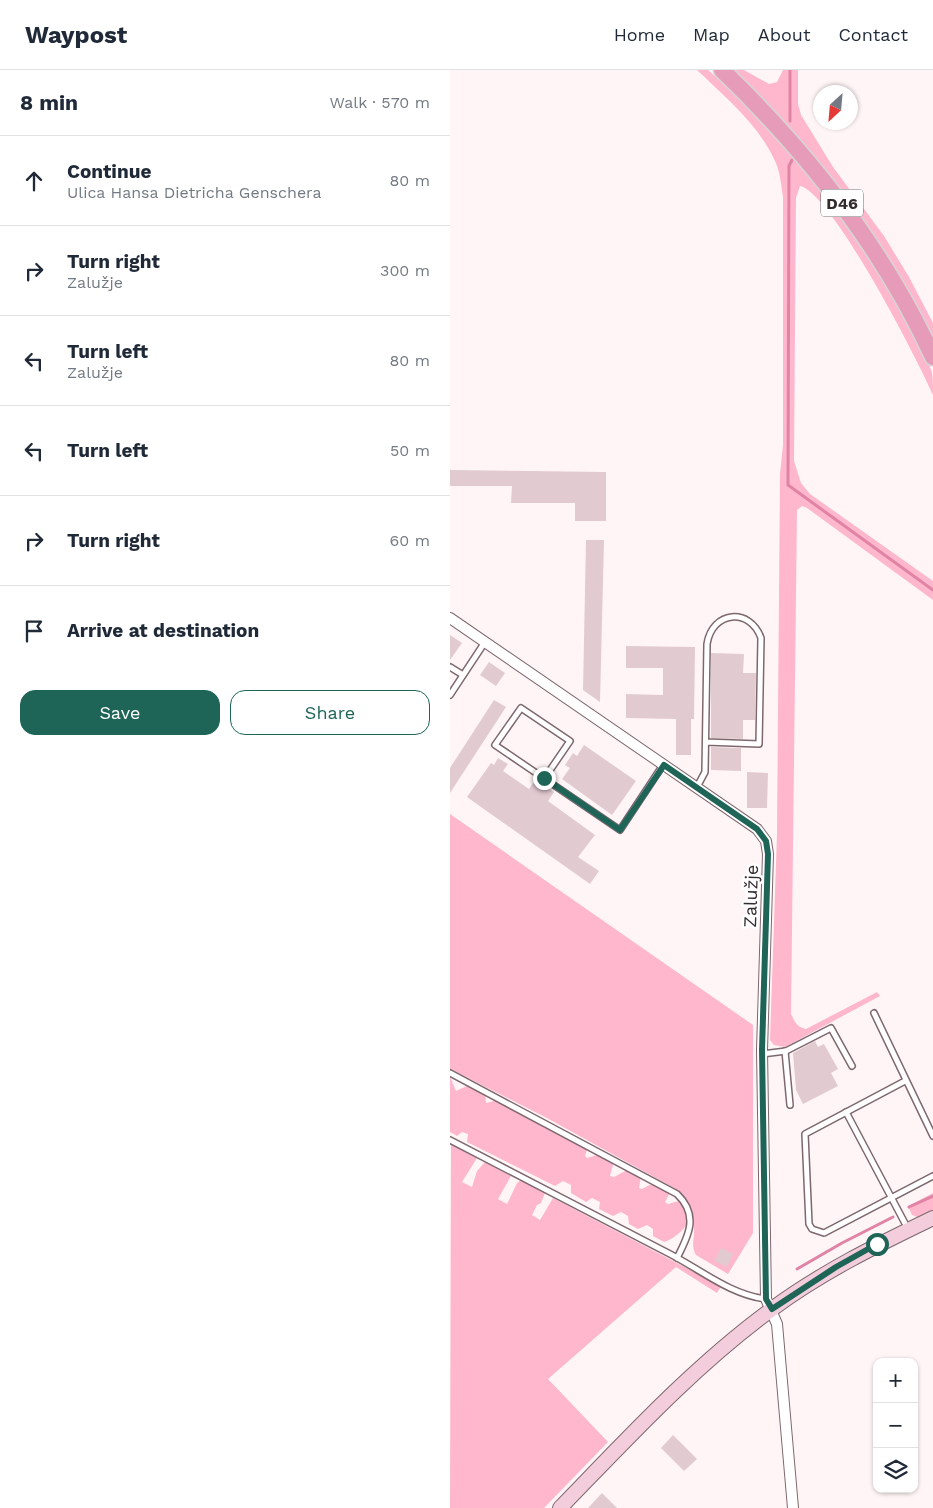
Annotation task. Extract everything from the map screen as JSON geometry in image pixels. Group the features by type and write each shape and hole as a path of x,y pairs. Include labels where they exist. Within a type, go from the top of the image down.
{"main road":[{"name":"D46","path":"722,70 778,126 846,209 892,280 933,357"},
{"path":"560,1508 681,1385 769,1304 836,1267 933,1218"}],"street":[{"name":"Zalužje","path":"450,618 757,829 766,841 768,854 762,1054 769,1304 777,1324 784,1386 793,1508"}],"lane":[{"path":"697,788 705,772 708,636 712,627 719,620 728,616 745,618 757,627 761,638 759,744 706,742"},
{"path":"450,695 485,642"},
{"path":"450,667 463,676"},
{"path":"544,778 570,741 521,708 495,745 620,830 664,765"},
{"path":"874,1013 933,1136"},
{"path":"762,1054 785,1051 831,1028 852,1066"},
{"path":"785,1051 790,1104"},
{"path":"450,1073 677,1194 683,1200 692,1220 688,1237 677,1258"},
{"path":"906,1081 805,1134 809,1224 812,1229 824,1233 933,1176"},
{"path":"846,1112 908,1230"},
{"path":"450,1140 677,1258 722,1284 769,1304"}],"shaded area":[{"path":"697,70 708,70 764,123 790,151 838,211 881,275 900,308 918,340 933,378 933,395 893,315 852,246 832,217 814,196 800,186 796,198 794,461 801,483 810,494 933,581 933,600 807,508 802,506 797,510 791,1014 798,1025 806,1029 877,992 880,996 785,1047 774,1045 770,1040 777,834 780,474 783,445 783,197 776,163 759,134 740,111"},
{"path":"728,70 744,70 769,84 777,82 783,70 798,70 798,104 801,115 833,167 884,236 909,277 933,323 933,346 902,288"},
{"path":"450,814 753,1025 753,1233 728,1274 696,1255 693,1245 694,1227 692,1214 688,1203 674,1188 545,1117 450,1069"},
{"path":"450,1076 456,1091 469,1085 485,1093 486,1103 498,1100 588,1147 585,1156 587,1158 600,1154 614,1161 610,1176 614,1177 627,1170 641,1176 639,1188 642,1189 653,1183 670,1192 665,1202 668,1204 679,1201 688,1215 687,1224 676,1235 664,1242 653,1236 653,1229 647,1225 638,1229 629,1224 628,1216 621,1212 613,1216 599,1209 600,1202 592,1198 586,1202 571,1193 571,1185 563,1181 555,1186 467,1142 468,1134 462,1132 457,1136 450,1132"},
{"path":"451,1144 477,1158 462,1182 472,1187 477,1171 485,1162 511,1176 498,1199 507,1204 517,1183 521,1180 545,1193 541,1203 537,1205 532,1215 540,1220 553,1198 721,1286 717,1293 676,1267 548,1379 608,1442 544,1508 450,1508"},
{"path":"933,1193 933,1210 917,1217 912,1215 908,1206"}],"building":[{"path":"450,470 606,472 606,521 575,521 575,503 511,503 512,486 450,486"},
{"path":"586,540 604,540 600,702 583,690"},
{"path":"450,635 462,643 450,660"},
{"path":"626,646 695,647 694,719 691,719 691,755 676,755 676,719 626,718 626,694 663,695 663,668 626,668"},
{"path":"711,653 744,654 743,673 756,673 755,720 743,720 743,739 711,738"},
{"path":"489,662 505,673 496,686 480,675"},
{"path":"494,700 506,707 450,793 450,768"},
{"path":"584,745 636,781 612,815 562,779 570,768 565,765 573,753 577,756"},
{"path":"711,747 741,748 741,771 711,770"},
{"path":"498,758 508,764 503,771 529,789 533,783 538,786 541,783 554,792 548,801 595,835 578,857 599,871 590,884 467,797 491,763 494,765"},
{"path":"747,772 768,773 767,808 747,808"},
{"path":"815,1041 818,1047 824,1044 838,1069 831,1073 838,1086 803,1104 796,1090 793,1053"},
{"path":"721,1248 733,1254 727,1267 715,1261"},
{"path":"673,1435 697,1459 684,1471 661,1448"},
{"path":"602,1493 617,1508 588,1508"}],"waterway":[{"path":"790,70 790,121"},
{"path":"792,160 789,166 788,485 933,590"},
{"path":"909,1207 933,1196"},
{"path":"797,1269 893,1217"}],"route":[{"path":"544,778 620,830 664,765 757,829 766,841 768,854 762,1050 766,1299 772,1309 836,1267 877,1244"}]}
